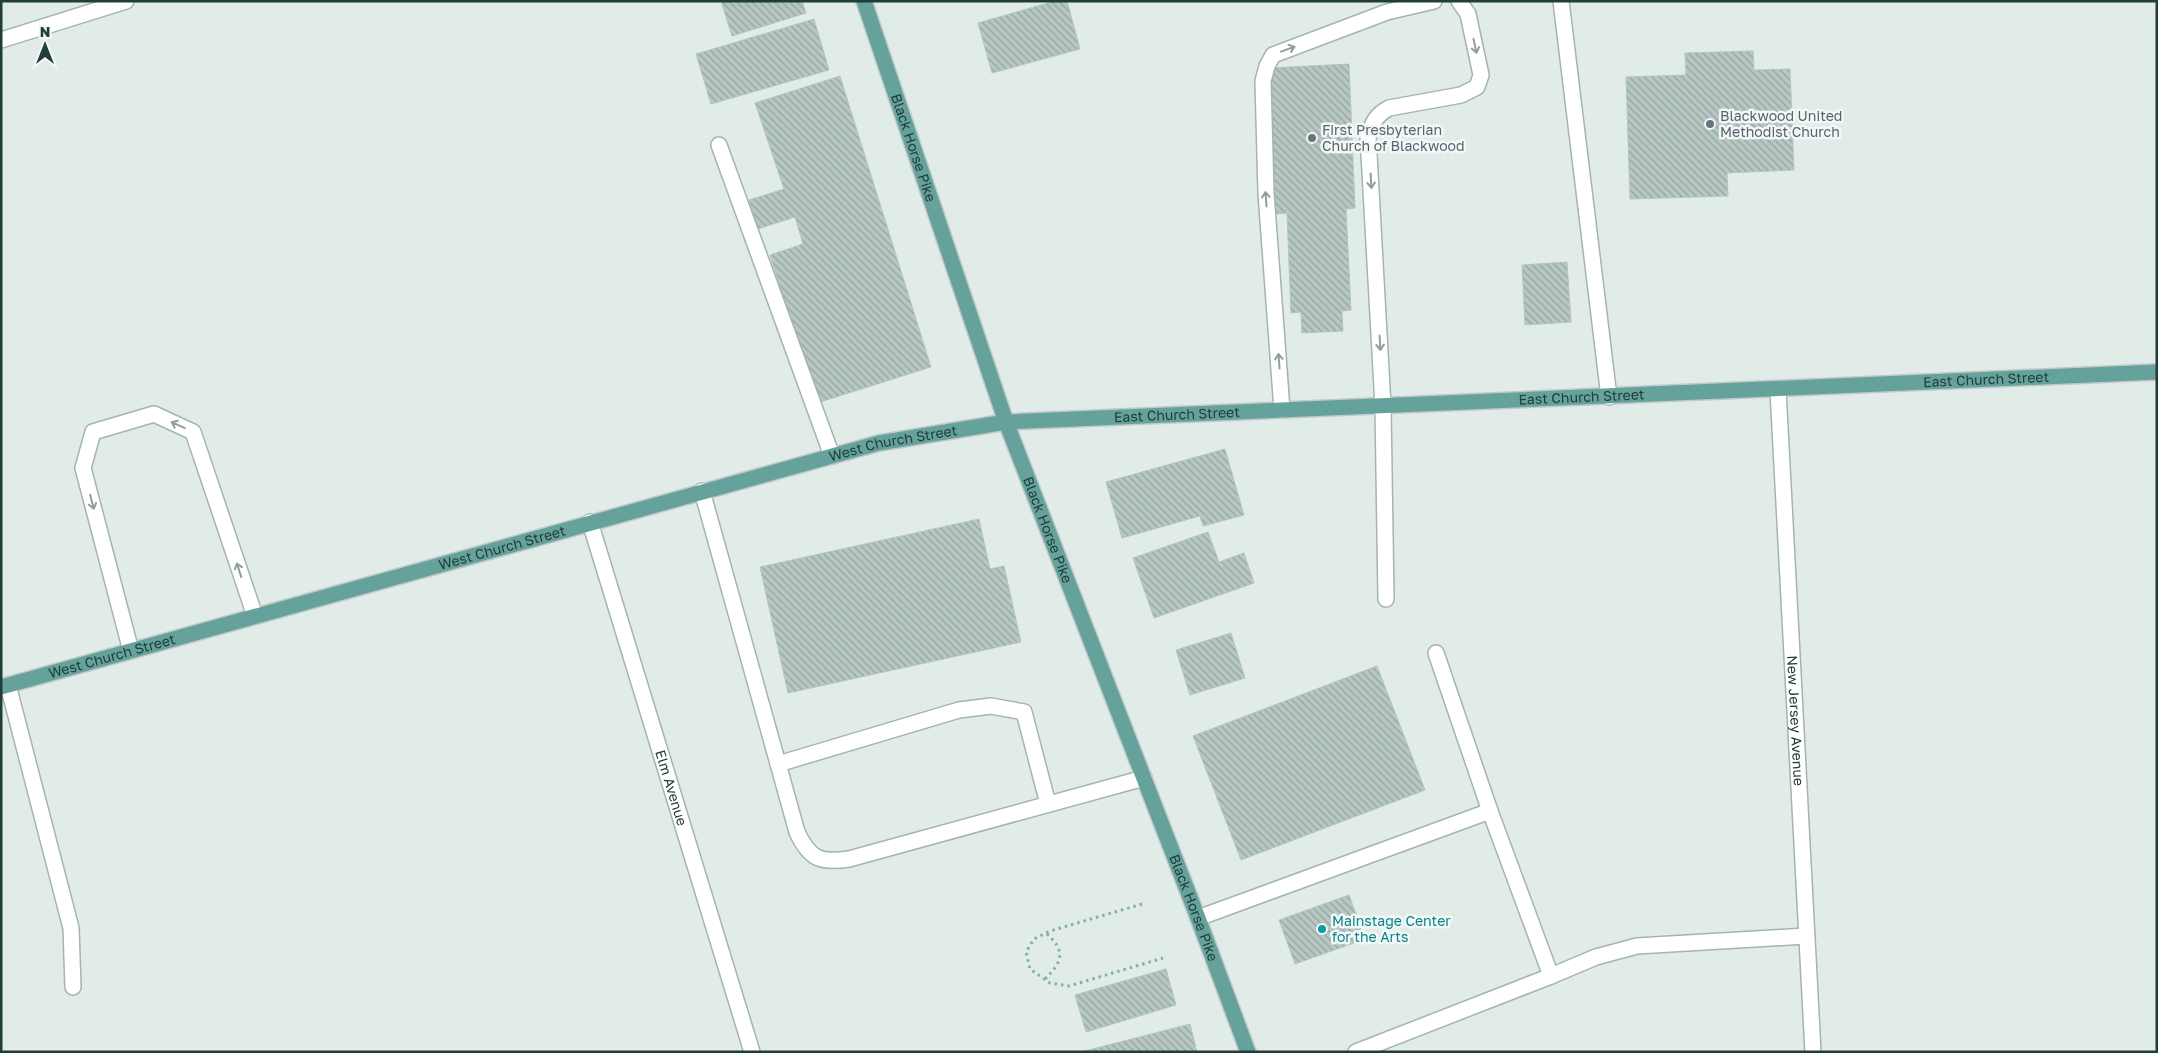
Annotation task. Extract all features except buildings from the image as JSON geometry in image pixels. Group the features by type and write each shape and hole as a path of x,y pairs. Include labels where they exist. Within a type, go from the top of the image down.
{"main road":[{"name":"Black Horse Pike","path":"864,1 1006,422 1248,1052"},
{"name":"East Church Street","path":"1006,422 1778,390 2157,372"},
{"name":"West Church Street","path":"5,686 879,443 1006,422"}],"street":[{"path":"1,40 126,1"},
{"path":"1282,410 1266,193 1263,81 1267,66 1273,55 1288,48 1319,39 1387,12 1434,1"},
{"path":"1386,599 1383,406 1368,136 1374,120 1380,113 1389,108 1461,95 1477,88 1481,75 1468,14 1459,1"},
{"path":"1561,1 1609,396"},
{"path":"719,145 832,456"},
{"name":"New Jersey Avenue","path":"1778,390 1806,936 1814,1052"},
{"path":"131,651 83,468 93,432 154,414 194,432 255,616"},
{"path":"702,491 797,832 803,845 811,854 829,862 849,859 1144,778"},
{"name":"Elm Avenue","path":"590,522 752,1052"},
{"path":"1436,653 1490,811 1551,976"},
{"path":"5,686 71,928 73,987"},
{"path":"778,764 959,710 991,706 1024,712 1048,804"},
{"path":"1198,918 1490,811"},
{"path":"1356,1052 1596,958 1638,946 1806,936"}],"path":[{"path":"1142,904 1046,933 1034,939 1026,952 1030,969 1050,983 1069,986 1163,958"},
{"path":"1045,979 1057,967 1061,954 1056,943 1046,933"}],"place":[{"name":"Blackwood United Methodist Church","path":"1710,124"},
{"name":"First Presbyterian Church of Blackwood","path":"1312,138"},
{"name":"Mainstage Center for the Arts","path":"1322,929"}]}
